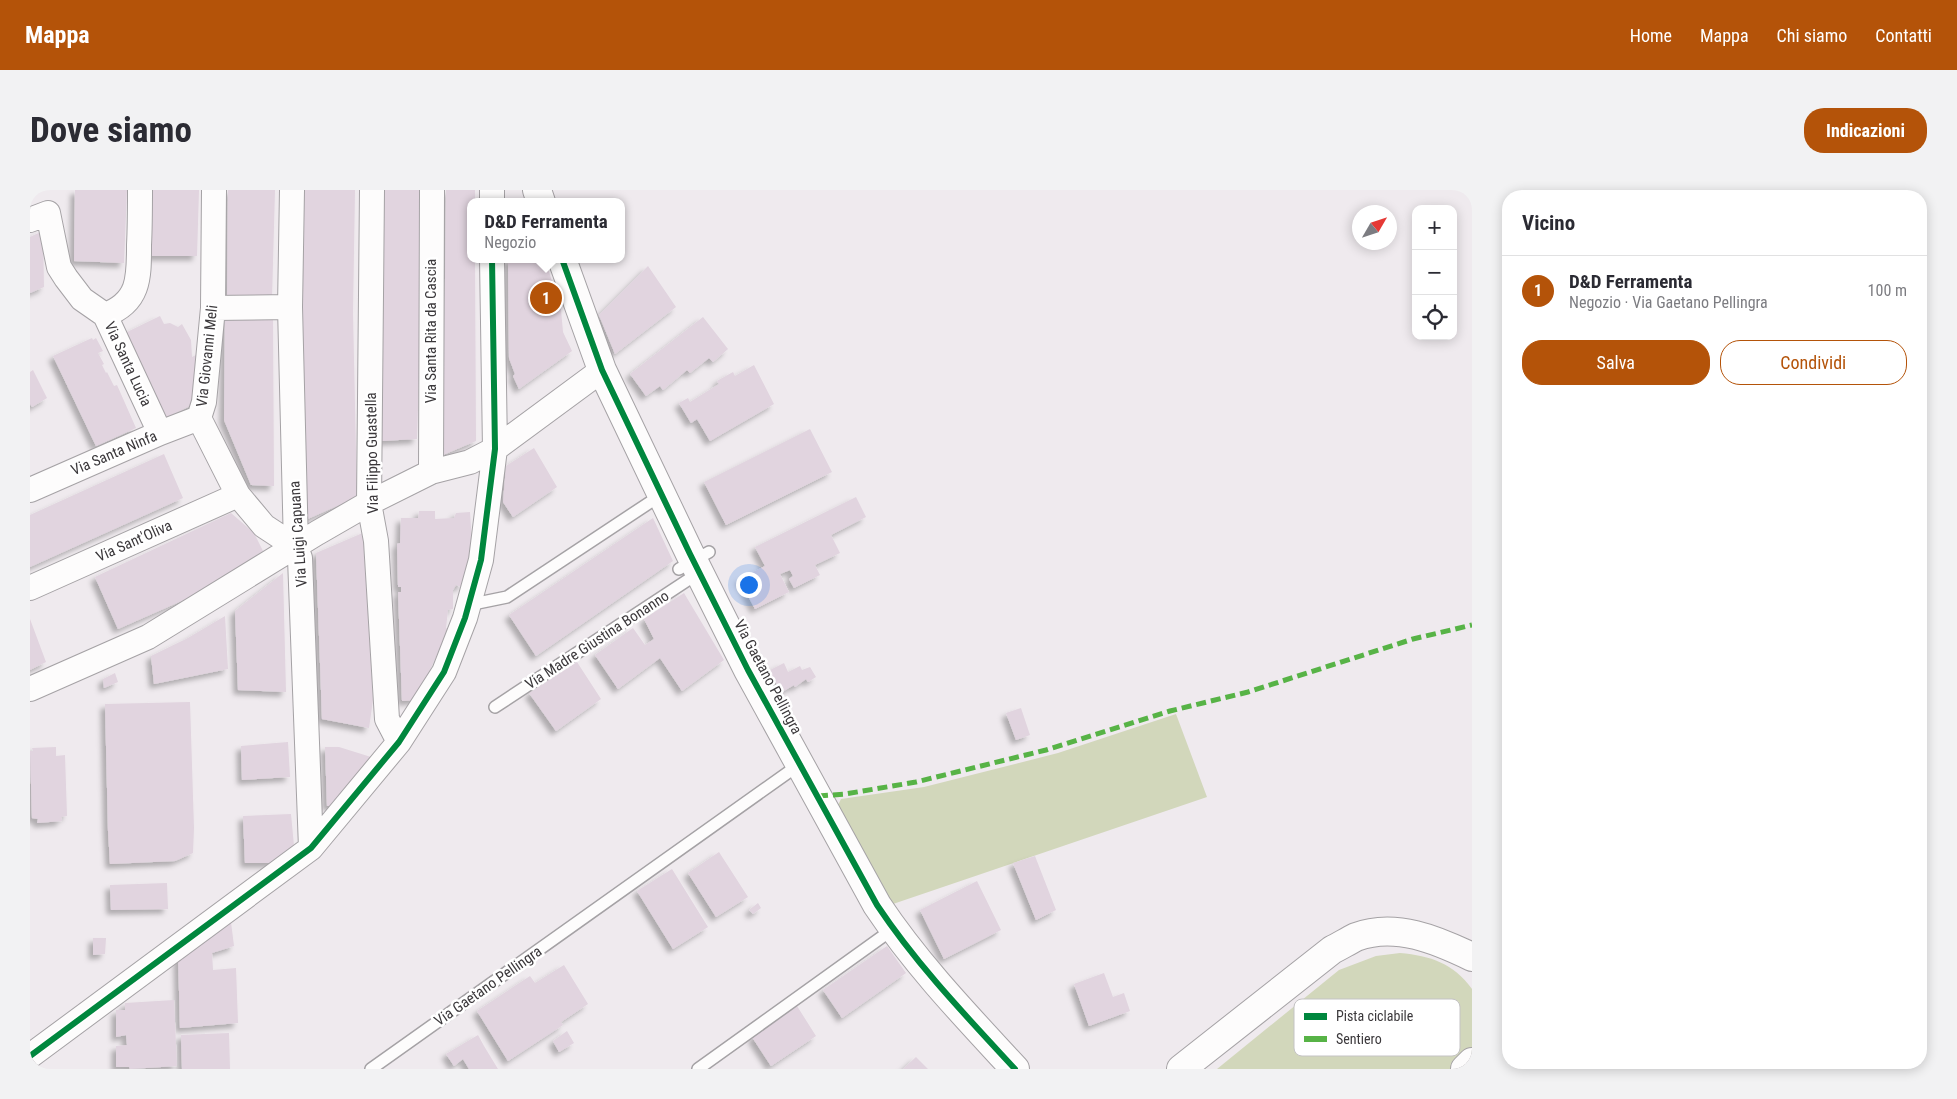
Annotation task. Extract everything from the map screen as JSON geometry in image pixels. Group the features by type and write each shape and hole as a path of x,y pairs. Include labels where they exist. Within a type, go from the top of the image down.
{"street":[{"path":"106,315 124,305 131,297 138,280 140,190"},
{"name":"Via Giovanni Meli","path":"214,190 213,308 204,402 199,418 238,495 264,526 296,547"},
{"name":"Via Luigi Capuana","path":"292,190 290,307 296,547 300,558 311,848"},
{"name":"Via Filippo Guastella","path":"372,190 369,503 376,541 387,719 399,742"},
{"name":"Via Santa Rita da Cascia","path":"431,472 432,190"},
{"name":"Via Santa Lucia","path":"30,220 48,213 59,267 82,299 106,315 160,433"},
{"path":"30,1056 311,848 399,742 444,672 468,605 481,560 494,449 492,263"},
{"name":"Via Gaetano Pellingra","path":"563,263 602,370 661,495 748,670 878,905 930,976 1015,1069"},
{"path":"213,308 290,307"},
{"path":"30,689 148,638 369,503 431,472 470,462 494,449 602,370"},
{"name":"Via Santa Ninfa","path":"30,490 199,418"},
{"name":"Via Sant'Oliva","path":"30,588 238,495"},
{"path":"1181,1069 1332,950 1357,937 1376,932 1401,932 1442,943 1472,957"},
{"path":"1442,943 1472,976"},
{"path":"1465,1069 1472,1062"}],"lane":[{"path":"468,605 507,597 661,495"},
{"name":"Via Madre Giustina Bonanno","path":"495,707 695,563"},
{"name":"Via Gaetano Pellingra","path":"371,1069 800,764"},
{"path":"698,1069 894,929"}],"green space":[{"path":"1176,714 1207,797 893,904 838,805 841,799 924,787 1058,753"},
{"path":"1400,953 1422,956 1440,962 1457,973 1472,989 1472,1053 1453,1069 1217,1069 1294,1007 1294,1056 1460,1056 1460,999 1303,999 1339,970 1376,956"}],"building":[{"path":"75,190 127,190 124,263 74,261"},
{"path":"152,190 199,190 197,256 150,256"},
{"path":"228,190 275,190 272,299 227,298"},
{"path":"304,190 355,190 353,313 357,497 301,522"},
{"path":"384,190 421,190 421,314 417,439 381,441"},
{"path":"446,190 475,190 475,198 467,198 467,263 475,263 476,441 443,455"},
{"path":"43,231 44,287 30,293 30,237"},
{"path":"508,263 546,263 561,310 563,332 572,351 519,389 513,376 515,374 509,358"},
{"path":"648,266 676,307 615,354 599,315"},
{"path":"160,316 164,324 170,323 178,327 182,324 191,340 192,357 198,354 196,403 163,419 123,334"},
{"path":"225,316 273,316 274,486 251,485 224,420"},
{"path":"703,317 728,349 713,362 709,358 690,373 687,370 663,390 660,386 646,396 630,374"},
{"path":"92,338 93,340 96,338 103,351 98,353 104,364 102,365 114,386 117,385 136,428 96,446 53,356"},
{"path":"754,365 774,404 710,441 697,419 691,423 679,403 688,398 690,402 719,384 717,381 733,372 735,376"},
{"path":"33,370 47,398 32,407 30,404 30,372"},
{"path":"810,429 832,472 726,525 704,482"},
{"path":"534,448 557,487 513,517 503,502 506,466"},
{"path":"164,454 183,498 30,567 30,515"},
{"path":"856,497 866,517 831,535 840,553 815,565 820,575 794,588 789,579 793,576 790,570 780,574 789,592 755,609 739,579 765,566 755,547"},
{"path":"419,511 435,511 435,519 454,518 456,513 470,512 472,544 461,587 456,585 453,590 453,609 448,610 446,628 448,629 417,700 402,701 398,592 401,592 401,587 398,587 397,544 400,543 401,518 418,518"},
{"path":"231,513 254,533 263,551 186,599 118,629 95,577"},
{"path":"653,518 673,561 536,656 509,615"},
{"path":"365,532 373,700 369,728 322,719 316,553"},
{"path":"283,573 286,692 238,690 235,611"},
{"path":"684,593 724,660 682,691 660,658 618,689 595,655 633,628 645,645 654,639 644,619"},
{"path":"225,616 228,669 154,684 151,656 188,638"},
{"path":"30,619 46,662 30,670"},
{"path":"577,662 601,699 556,731 529,693"},
{"path":"784,663 788,672 800,666 802,670 810,667 816,677 808,682 806,679 795,687 794,685 782,692 768,671"},
{"path":"115,673 118,682 104,688 103,679"},
{"path":"190,702 193,853 175,861 110,864 105,704"},
{"path":"1021,708 1030,735 1016,740 1006,713"},
{"path":"288,742 290,777 242,780 241,746"},
{"path":"56,747 56,756 65,755 67,816 61,817 62,821 37,823 38,819 32,818 30,751 33,751 32,748"},
{"path":"325,747 339,747 371,757 342,806 327,806"},
{"path":"291,814 294,846 278,863 245,863 243,816"},
{"path":"719,852 748,897 716,917 688,873"},
{"path":"1035,856 1056,910 1036,920 1013,863"},
{"path":"672,869 708,927 673,949 637,891"},
{"path":"977,881 1001,930 944,959 920,910"},
{"path":"167,883 168,909 111,910 110,885"},
{"path":"758,903 761,908 753,914 749,910"},
{"path":"231,922 234,946 212,953 213,970 236,968 238,1023 180,1028 178,955"},
{"path":"93,938 106,938 105,954 93,955"},
{"path":"887,946 906,973 842,1018 823,990"},
{"path":"564,965 588,1004 561,1022 563,1025 508,1061 477,1011 530,976 535,983"},
{"path":"1104,973 1113,997 1124,993 1130,1011 1089,1026 1074,984"},
{"path":"174,1000 177,1066 130,1069 129,1067 116,1067 116,1046 127,1045 126,1035 116,1037 116,1010 125,1010 125,1003"},
{"path":"797,1006 816,1036 771,1066 752,1037"},
{"path":"567,1031 574,1043 559,1052 553,1041"},
{"path":"229,1033 230,1069 182,1069 181,1035"},
{"path":"478,1035 498,1069 469,1069 463,1059 454,1066 446,1054"},
{"path":"916,1057 928,1069 903,1069"}],"marked path":[{"path":"818,796 845,794 916,782 1046,750 1170,711 1248,692 1413,639 1472,625"}],"cycle path":[{"path":"30,1056 311,848 399,742 444,672 465,618 481,560 495,449 492,263"},
{"path":"563,263 602,370 690,554 748,670 877,905 925,969 1015,1069"}],"place":[{"name":"D&D Ferramenta","path":"546,298"}]}
